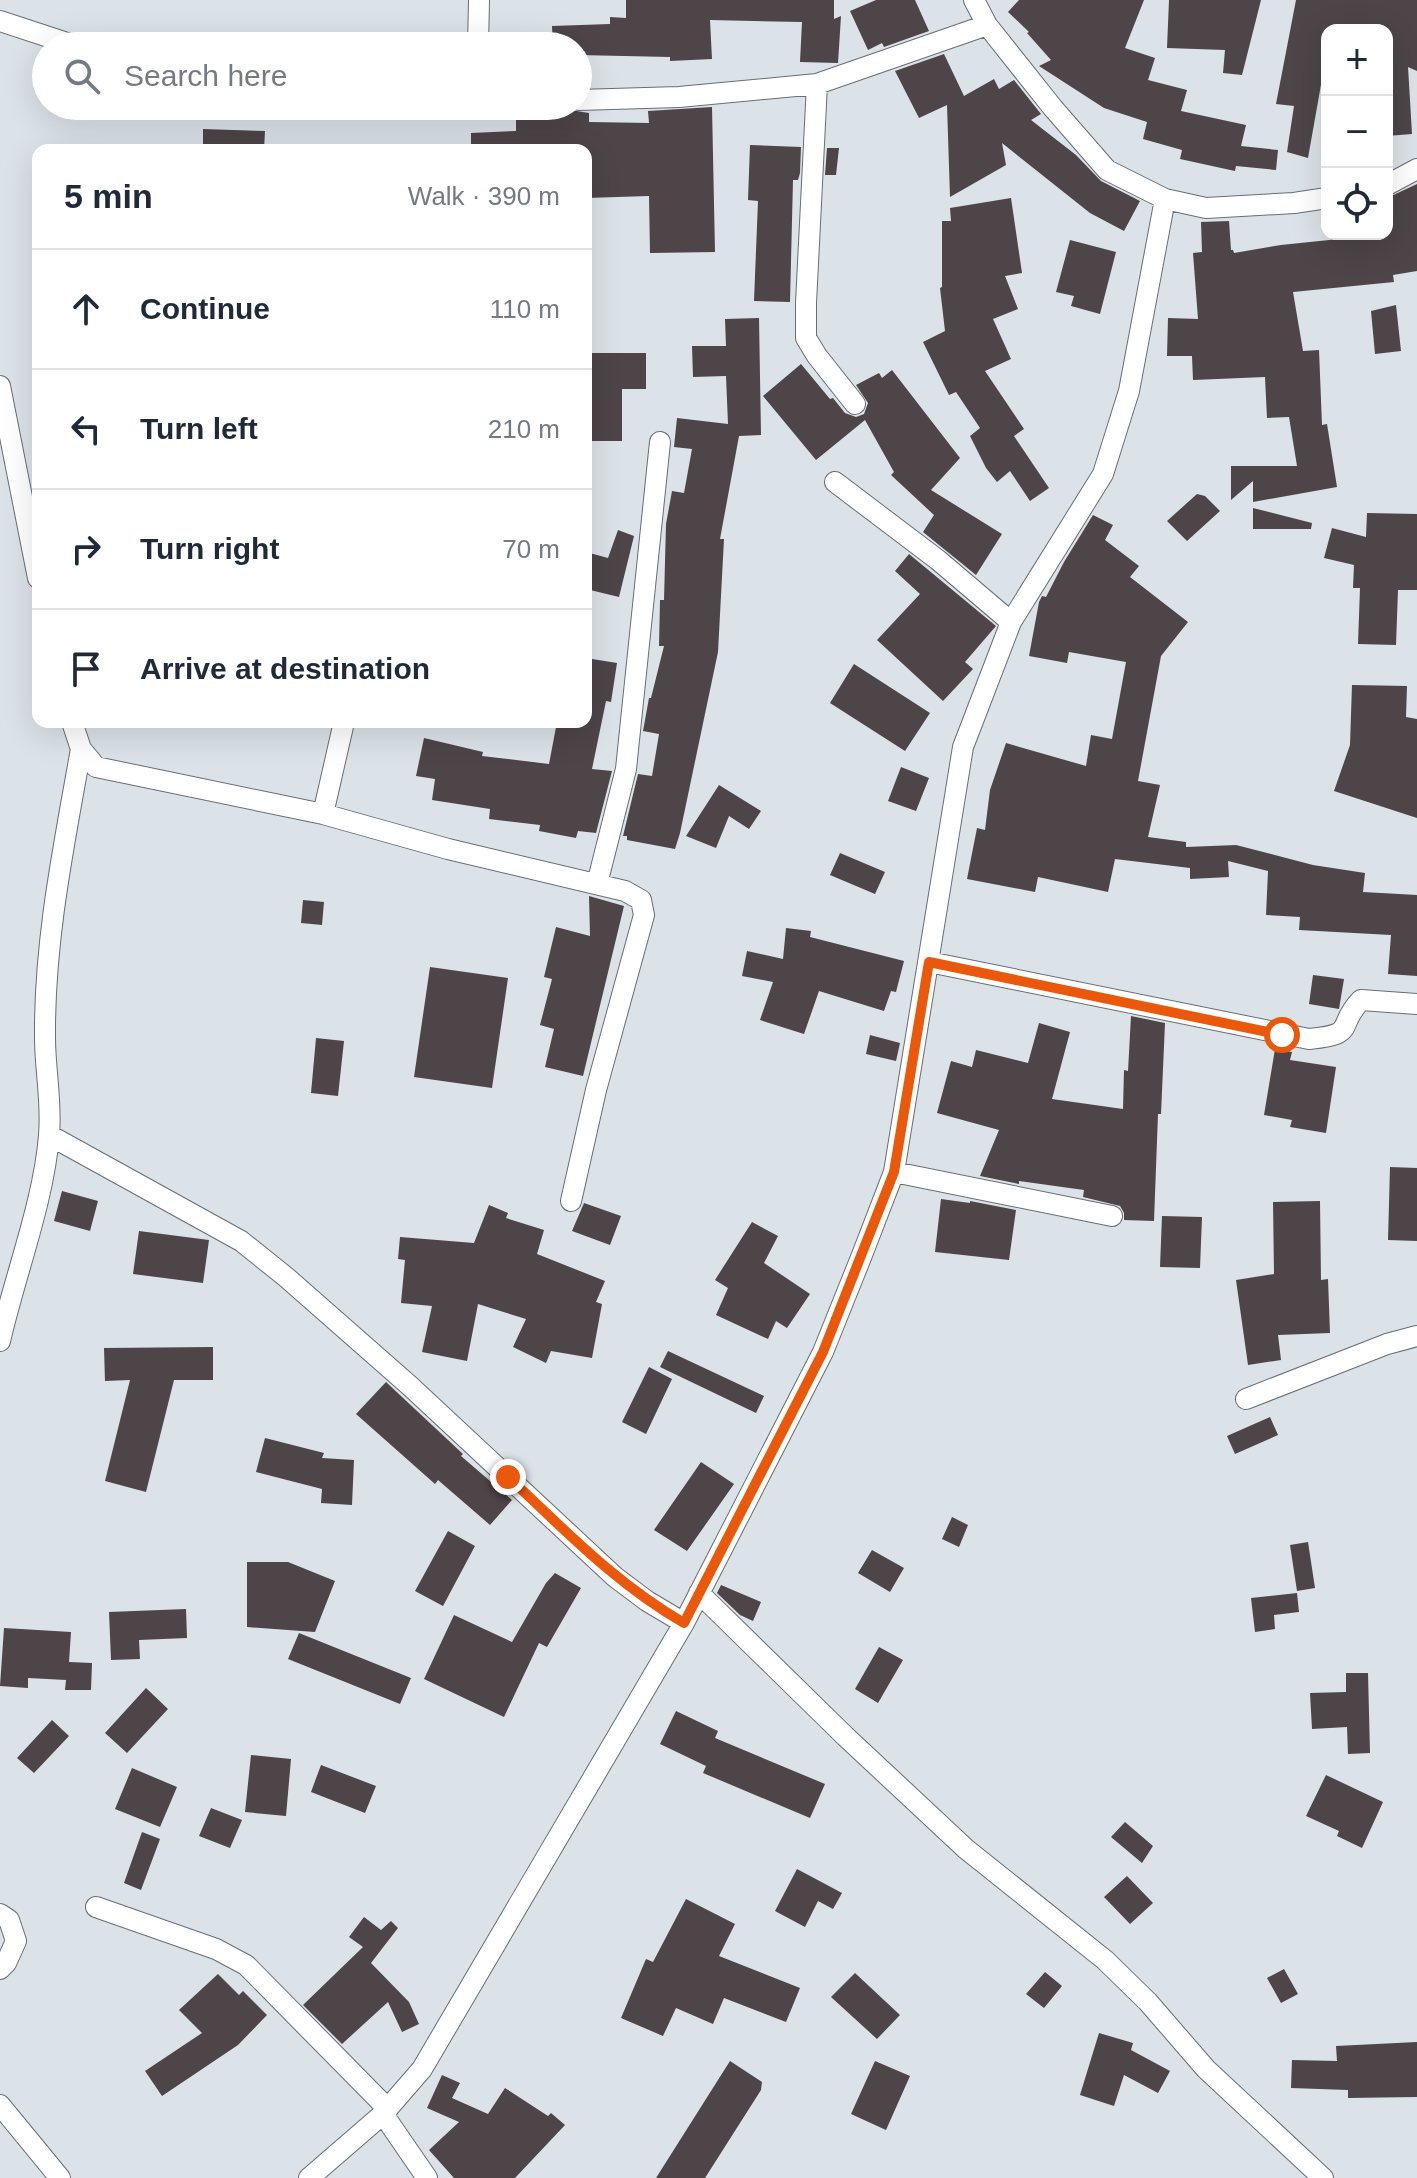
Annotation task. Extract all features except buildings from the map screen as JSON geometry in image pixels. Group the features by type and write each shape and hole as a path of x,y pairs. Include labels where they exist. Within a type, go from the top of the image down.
{"street":[{"path":"478,32 479,0"},
{"path":"974,0 987,25 1107,170 1165,199 1206,208 1321,199"},
{"path":"0,21 33,32"},
{"path":"592,100 679,97 817,84 987,25"},
{"path":"817,84 806,338 855,404"},
{"path":"1393,182 1417,169"},
{"path":"309,2178 386,2112 422,2069 684,1623 823,1352 894,1172 963,747 1011,622 1103,474 1129,391 1165,199"},
{"path":"0,386 32,548"},
{"path":"597,884 626,769 660,442"},
{"path":"835,482 938,560 1011,622"},
{"path":"74,728 81,749 96,767 323,814 448,849 625,891 641,900 644,915 596,1090 571,1201"},
{"path":"323,814 343,728"},
{"path":"0,1341 43,1175 49,1135 51,1095 45,1039 52,917 81,749"},
{"path":"929,962 1309,1039 1333,1037 1342,1032 1354,1007 1361,1000 1417,1004"},
{"path":"49,1135 241,1241 410,1386 615,1577 684,1623"},
{"path":"894,1172 1112,1216"},
{"path":"1246,1399 1387,1344 1417,1336"},
{"path":"699,1593 966,1849 1105,1960 1148,2002 1206,2069 1323,2178"},
{"path":"96,1907 216,1949 246,1965 386,2112 427,2178"},
{"path":"0,1914 9,1920 16,1941 0,1969"},
{"path":"0,2105 60,2178"}],"route":[{"path":"508,1477 615,1577 684,1623 823,1352 894,1172 929,962 1282,1035"}]}
